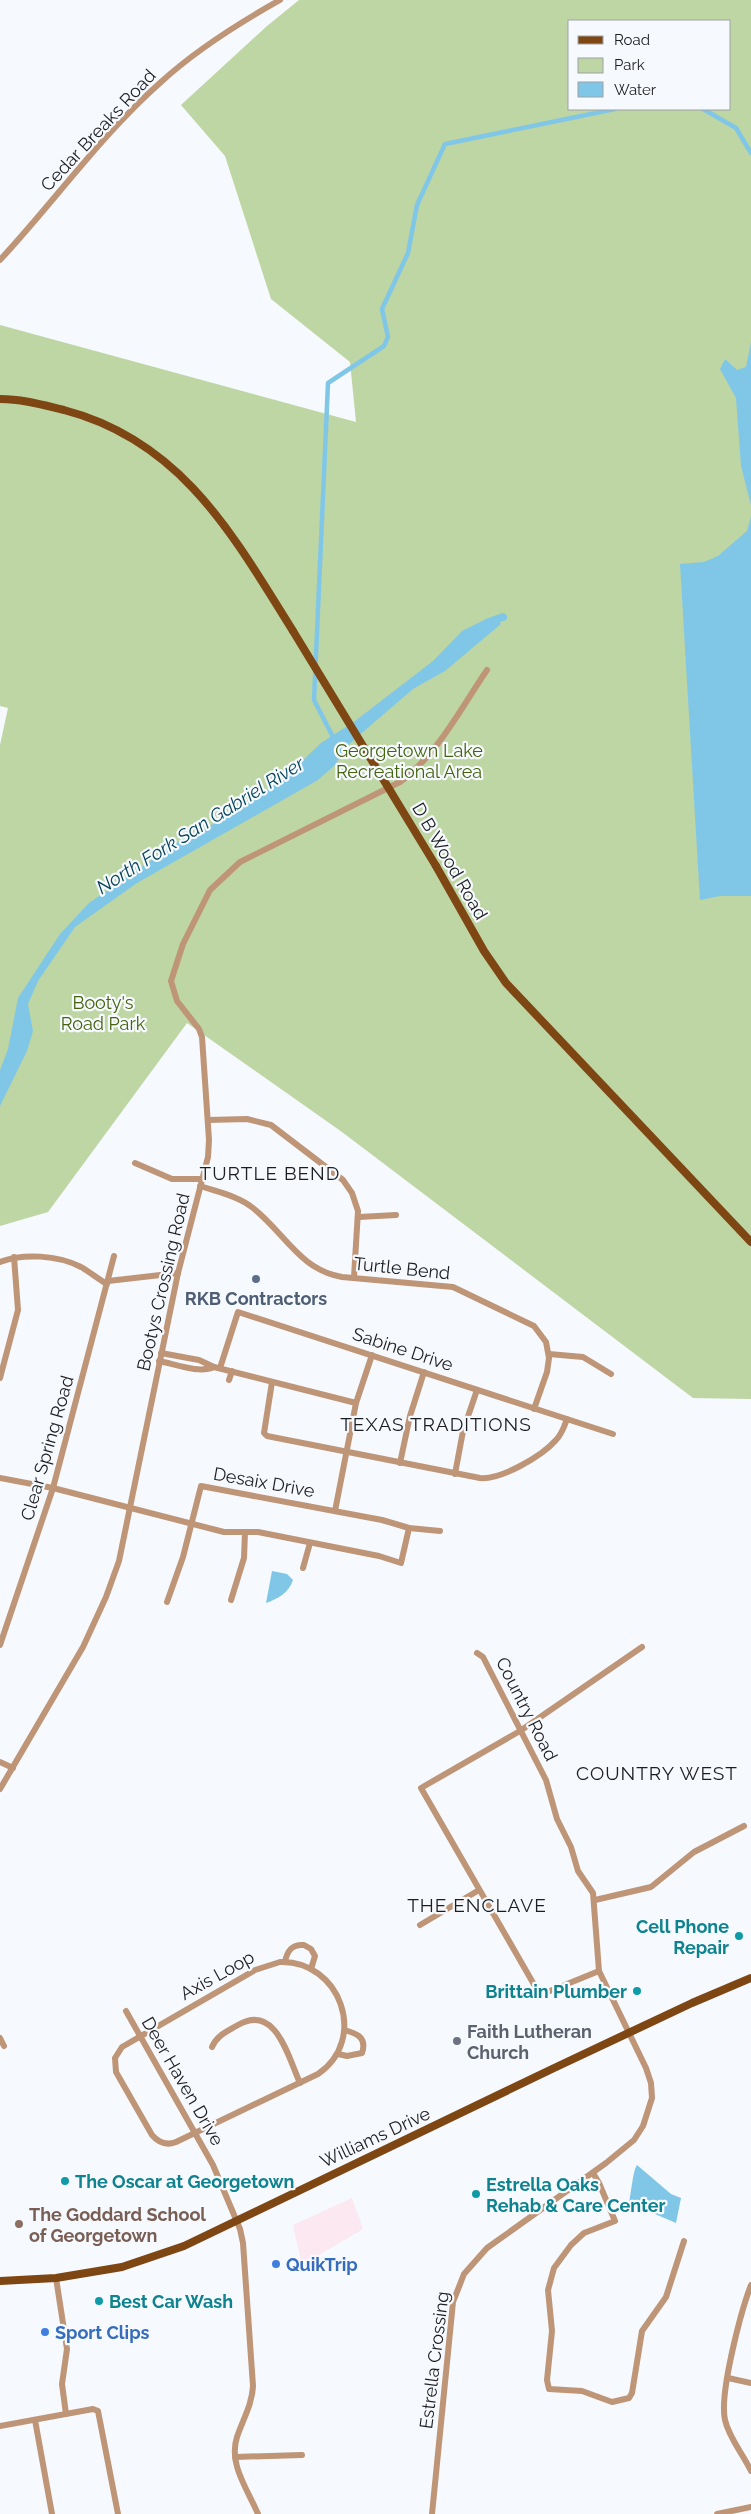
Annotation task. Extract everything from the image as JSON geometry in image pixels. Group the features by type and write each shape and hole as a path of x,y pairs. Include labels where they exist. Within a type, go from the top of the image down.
{"main road":[{"name":"D B Wood Road","path":"0,399 37,403 76,413 126,435 156,454 198,491 220,519 293,630 436,866 484,951 506,983 751,1242"},
{"name":"Williams Drive","path":"0,2281 56,2278 122,2267 184,2246 629,2033 751,1978"}],"street":[{"name":"Cedar Breaks Road","path":"0,260 111,133 161,82 196,54 280,0"},
{"name":"Bootys Crossing Road","path":"0,1789 70,1671 97,1617 119,1561 178,1273 201,1183 208,1150 208,1120 202,1037 199,1029 177,1001 172,987 174,968 183,944 202,901 218,881 240,862 400,782 410,774 432,752 487,670"},
{"path":"208,1120 247,1119 270,1125 343,1180 354,1197 359,1217 354,1277"},
{"name":"Turtle Bend","path":"135,1163 172,1179 201,1183 247,1203 312,1267 335,1276 446,1286 461,1290 534,1326 543,1336 549,1354"},
{"path":"359,1217 396,1215"},
{"path":"0,1262 28,1255 71,1263 108,1282 178,1273"},
{"name":"Clear Spring Road","path":"0,1645 52,1488 114,1256"},
{"path":"0,1378 18,1310 14,1257"},
{"name":"Sabine Drive","path":"217,1367 238,1312 613,1434"},
{"path":"161,1352 199,1360 217,1367 356,1403"},
{"path":"534,1408 547,1372 549,1354 583,1357 611,1374"},
{"path":"335,1511 356,1403 372,1355"},
{"path":"159,1361 198,1368 209,1369 217,1367"},
{"path":"229,1380 232,1371"},
{"path":"400,1463 410,1416 424,1372"},
{"path":"272,1382 264,1433 272,1438 488,1479 502,1475 551,1446 560,1436 567,1419"},
{"path":"455,1474 463,1431 477,1390"},
{"path":"0,1478 52,1488 224,1532 258,1532 378,1556 401,1563 409,1528"},
{"name":"Desaix Drive","path":"167,1602 193,1523 201,1486 382,1520 409,1528 440,1531"},
{"path":"231,1600 244,1558 245,1532"},
{"path":"303,1568 310,1542"},
{"path":"599,1971 540,1995 421,1788 520,1731 642,1647"},
{"name":"Country Road","path":"477,1653 484,1657 546,1780 557,1820 571,1847 578,1871 588,1885 595,1900 599,1971 629,2033"},
{"path":"0,1762 13,1768"},
{"path":"595,1900 651,1887 699,1848 744,1826"},
{"path":"420,1924 480,1890"},
{"path":"285,1962 288,1952 292,1947 304,1945 311,1948 315,1956 311,1969"},
{"name":"Axis Loop","path":"285,1962 311,1969 326,1980 338,1997 344,2013 345,2030 338,2054 323,2071 170,2144 162,2143 152,2135 115,2068 115,2058 120,2049 270,1963 285,1962"},
{"name":"Deer Haven Drive","path":"126,2011 196,2133 222,2184 237,2220 243,2243 253,2386 251,2403 236,2438 235,2457"},
{"path":"212,2047 217,2038 248,2019 266,2021 274,2029 300,2083"},
{"path":"338,2054 354,2056 362,2053 364,2046 362,2039 358,2034 345,2030"},
{"name":"Estrella Crossing","path":"432,2514 453,2302 457,2288 472,2262 487,2248 625,2150 644,2126 650,2109 651,2083 629,2033"},
{"path":"0,2038 4,2046"},
{"path":"593,2173 615,2221 593,2227 578,2239 562,2257 549,2283 552,2331 547,2380 549,2389 563,2392 582,2391 612,2402 629,2398 632,2393 642,2331 666,2297 684,2241"},
{"path":"56,2278 67,2349 62,2384 66,2414"},
{"path":"751,2285 741,2314 724,2407 725,2420 751,2471"},
{"path":"728,2378 751,2383"},
{"path":"0,2426 93,2409 98,2411 118,2514"},
{"path":"35,2420 52,2514"},
{"path":"258,2514 239,2473 235,2457 302,2455"},
{"path":"718,2514 751,2507"}],"shaded area":[{"path":"352,2198 363,2229 302,2265 293,2225"}],"green space":[{"name":"Georgetown Lake Recreational Area","path":"299,0 751,0 751,1399 693,1398 342,1132 187,1023 48,1212 0,1226 0,745 8,708 0,706 0,325 356,422 350,362 271,299 225,156 181,105 267,26"}],"water":[{"path":"751,342 751,505 741,466 736,398 720,369 725,359 737,370 746,367"},
{"path":"751,516 751,896 720,896 700,900 680,564 704,562 718,556 747,531"},
{"path":"495,617 501,624 445,671 413,689 349,744 335,765 318,780 137,883 75,927 38,981 28,1004 33,1031 27,1051 0,1106 0,1070 8,1049 18,998 60,934 89,903 178,842 227,817 282,780 321,743 355,721 433,661 462,631 486,619"},
{"path":"272,1571 287,1574 293,1580 286,1592 266,1603"},
{"path":"637,2165 671,2194 681,2198 676,2223 629,2203"}],"waterway":[{"path":"334,739 314,700 328,383 384,346 388,337 382,309 408,253 417,205 445,144 610,110"},
{"path":"705,110 736,128 751,153"},
{"name":"North Fork San Gabriel River","path":"489,622 503,617"}],"place":[{"name":"RKB Contractors","path":"256,1279"},
{"name":"Cell Phone Repair","path":"739,1936"},
{"name":"Brittain Plumber","path":"637,1991"},
{"name":"Faith Lutheran Church","path":"457,2041"},
{"name":"The Oscar at Georgetown","path":"65,2181"},
{"name":"Estrella Oaks Rehab & Care Center","path":"476,2194"},
{"name":"The Goddard School of Georgetown","path":"19,2224"},
{"name":"QuikTrip","path":"276,2264"},
{"name":"Best Car Wash","path":"99,2301"},
{"name":"Sport Clips","path":"45,2332"}],"district":[{"name":"TURTLE BEND","path":"270,1173"},
{"name":"TEXAS TRADITIONS","path":"436,1424"},
{"name":"COUNTRY WEST","path":"657,1773"},
{"name":"THE ENCLAVE","path":"477,1905"}],"park label":[{"name":"Booty's Road Park","path":"103,1012"}]}
